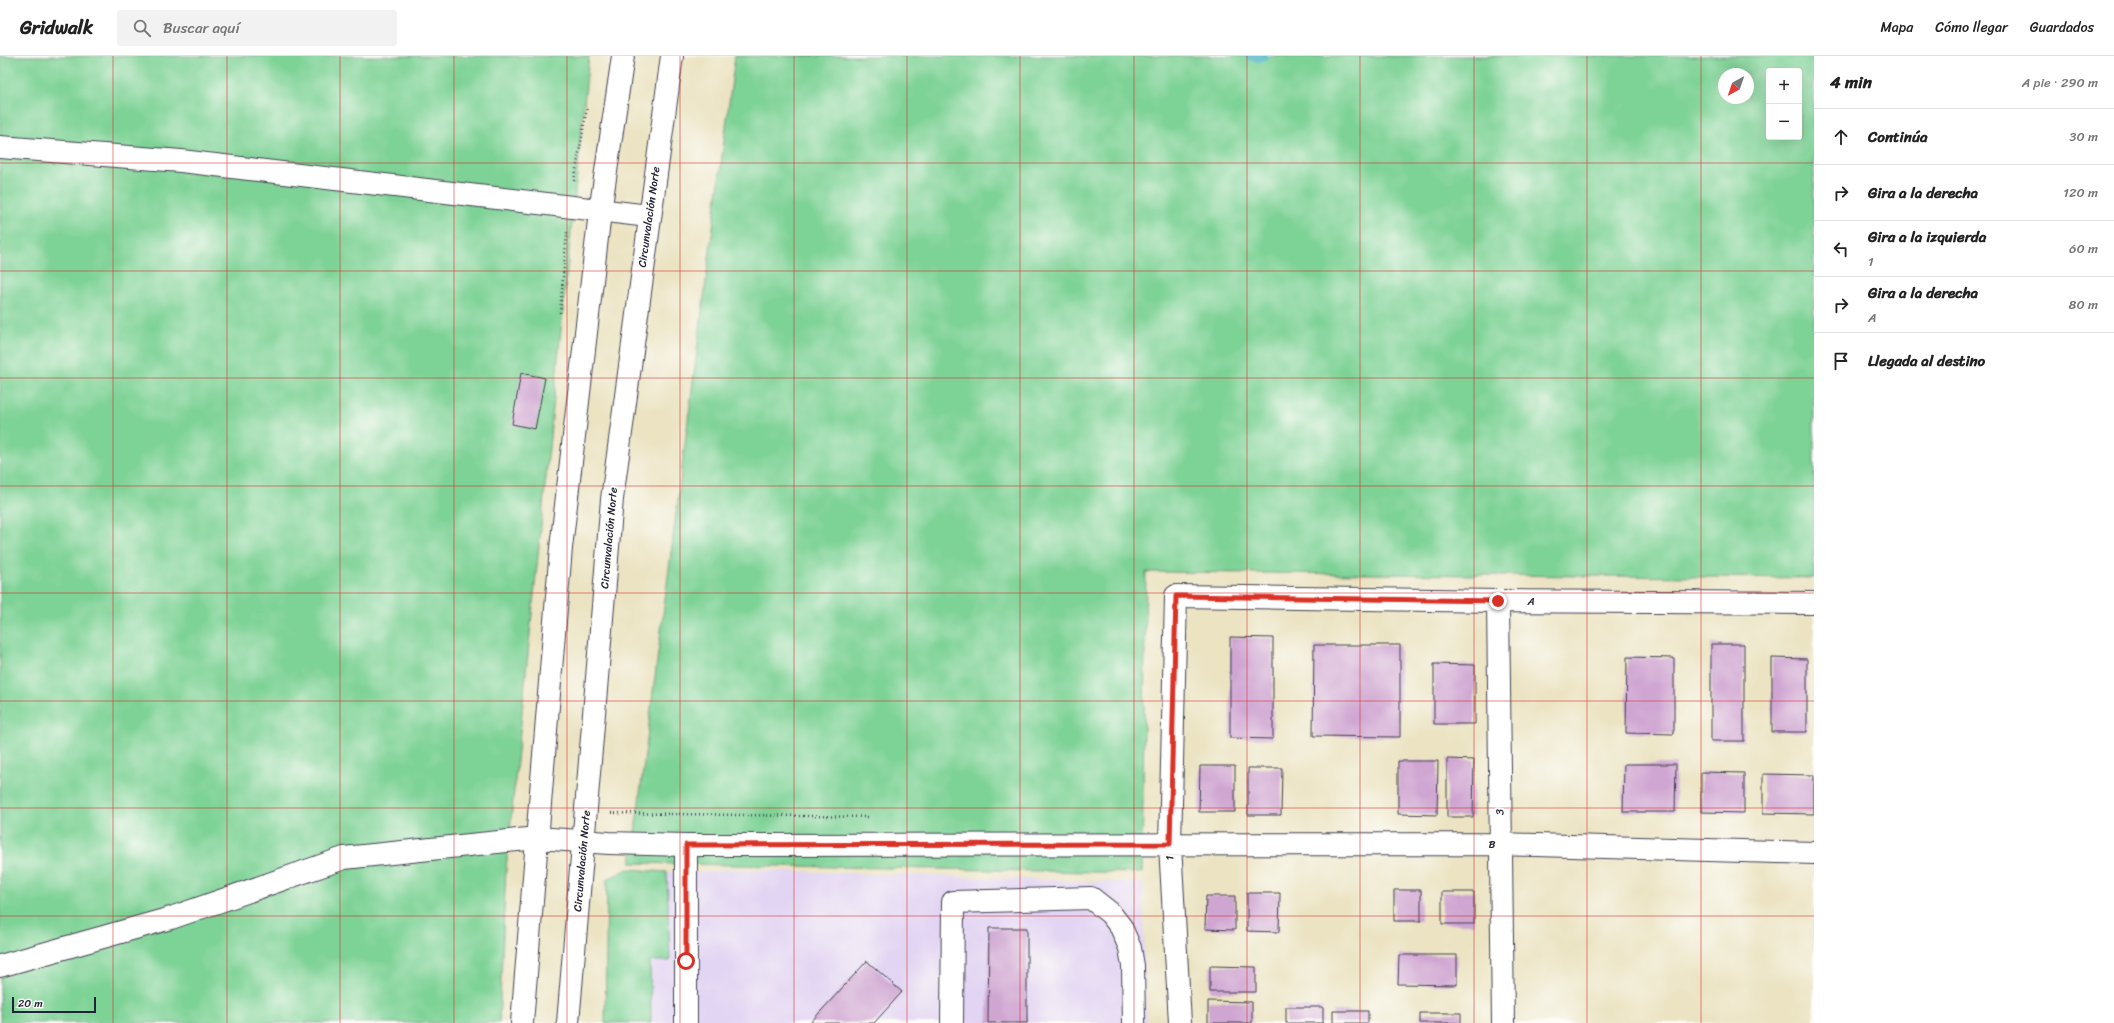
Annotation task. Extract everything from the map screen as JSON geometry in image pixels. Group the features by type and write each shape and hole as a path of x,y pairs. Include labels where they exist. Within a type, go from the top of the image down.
{"main road":[{"path":"522,1023 561,548 600,212 623,56"},
{"name":"Circunvalación Norte","path":"568,1023 582,841 612,499 649,216 672,56"},
{"path":"0,147 181,161 600,212 649,216"},
{"name":"A","path":"1176,596 1498,601 1814,603"},
{"name":"1","path":"1176,596 1170,844 1180,1023"},
{"name":"3","path":"1498,601 1503,1023"},
{"name":"B","path":"0,966 171,918 344,858 537,838 686,845 1500,844 1814,853"},
{"path":"686,845 686,1023"},
{"path":"952,1023 953,902 1091,898 1110,913 1118,922 1130,948 1133,966 1134,1023"}],"shaded area":[{"path":"628,869 667,872 714,872 727,869 1143,883 1146,1023 605,1023 607,879"}],"green space":[{"path":"0,56 589,56 506,869 499,1023 0,1023"},
{"path":"735,56 1814,56 1814,578 1146,572 1142,873 631,863"},
{"path":"628,869 667,872 670,961 650,961 651,1023 605,1023 607,879"}],"building":[{"path":"521,373 545,378 535,429 512,424"},
{"path":"1230,637 1273,638 1273,739 1230,738"},
{"path":"1711,644 1744,644 1744,741 1711,741"},
{"path":"1314,645 1400,645 1400,737 1313,736"},
{"path":"1627,657 1674,658 1674,734 1626,733"},
{"path":"1772,658 1807,659 1807,732 1772,732"},
{"path":"1434,664 1475,665 1475,724 1434,724"},
{"path":"1447,759 1474,760 1473,817 1447,817"},
{"path":"1398,761 1438,761 1437,815 1398,814"},
{"path":"1624,764 1676,764 1675,812 1623,812"},
{"path":"1200,766 1235,766 1235,812 1199,812"},
{"path":"1248,768 1282,768 1281,815 1248,815"},
{"path":"1701,772 1744,773 1744,813 1701,812"},
{"path":"1763,774 1814,775 1814,814 1763,813"},
{"path":"1394,890 1421,890 1421,921 1394,921"},
{"path":"1442,892 1474,892 1474,924 1442,924"},
{"path":"1247,893 1280,893 1279,932 1247,931"},
{"path":"1206,896 1235,896 1235,930 1205,929"},
{"path":"989,928 1027,928 1027,1023 988,1023"},
{"path":"1399,955 1457,955 1457,985 1398,984"},
{"path":"867,961 902,992 874,1023 810,1023"},
{"path":"1210,966 1256,967 1256,992 1210,992"},
{"path":"1208,1001 1252,1002 1252,1023 1208,1023"},
{"path":"1286,1007 1323,1007 1323,1023 1286,1023"},
{"path":"1333,1011 1368,1011 1368,1023 1333,1023"},
{"path":"1420,1013 1461,1013 1461,1023 1420,1023"}],"waterway":[{"path":"1249,56 1259,58 1264,56"}],"route":[{"path":"686,961 686,845 1170,844 1176,596 1498,601"}]}
